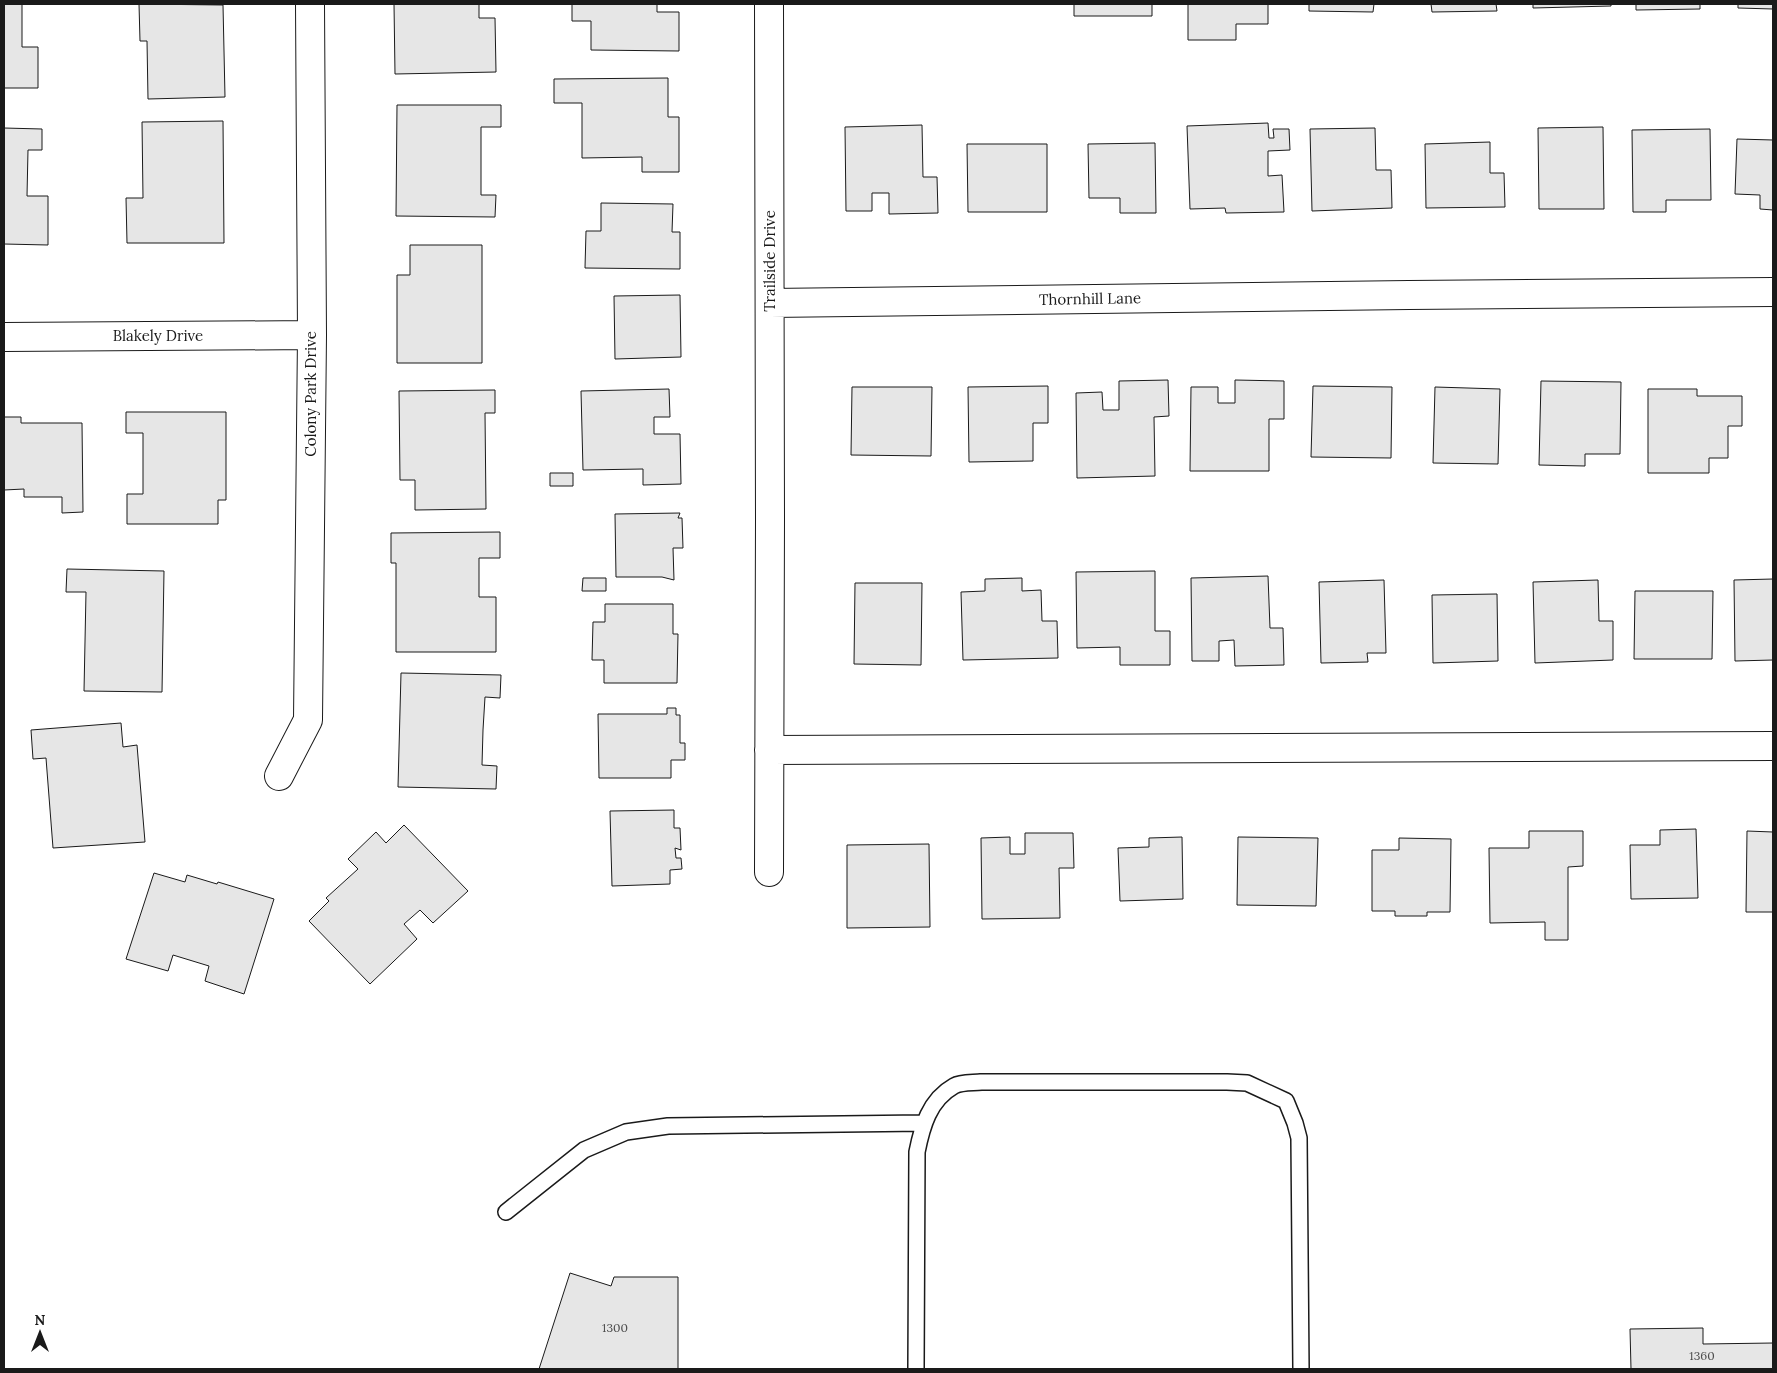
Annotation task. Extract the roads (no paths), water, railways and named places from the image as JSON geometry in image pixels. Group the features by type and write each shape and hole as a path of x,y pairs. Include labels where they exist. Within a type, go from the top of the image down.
{"street":[{"name":"Colony Park Drive","path":"279,776 308,720 312,335 310,4"},
{"name":"Trailside Drive","path":"769,4 769,872"},
{"name":"Thornhill Lane","path":"770,303 1773,292"},
{"name":"Blakely Drive","path":"4,337 312,335"},
{"path":"769,750 1773,746"}],"lane":[{"path":"916,1369 917,1152 923,1123 937,1100 955,1085 981,1082 1247,1083 1286,1101 1299,1138 1301,1369"},
{"path":"506,1212 584,1150 626,1132 668,1126 923,1123"}]}
